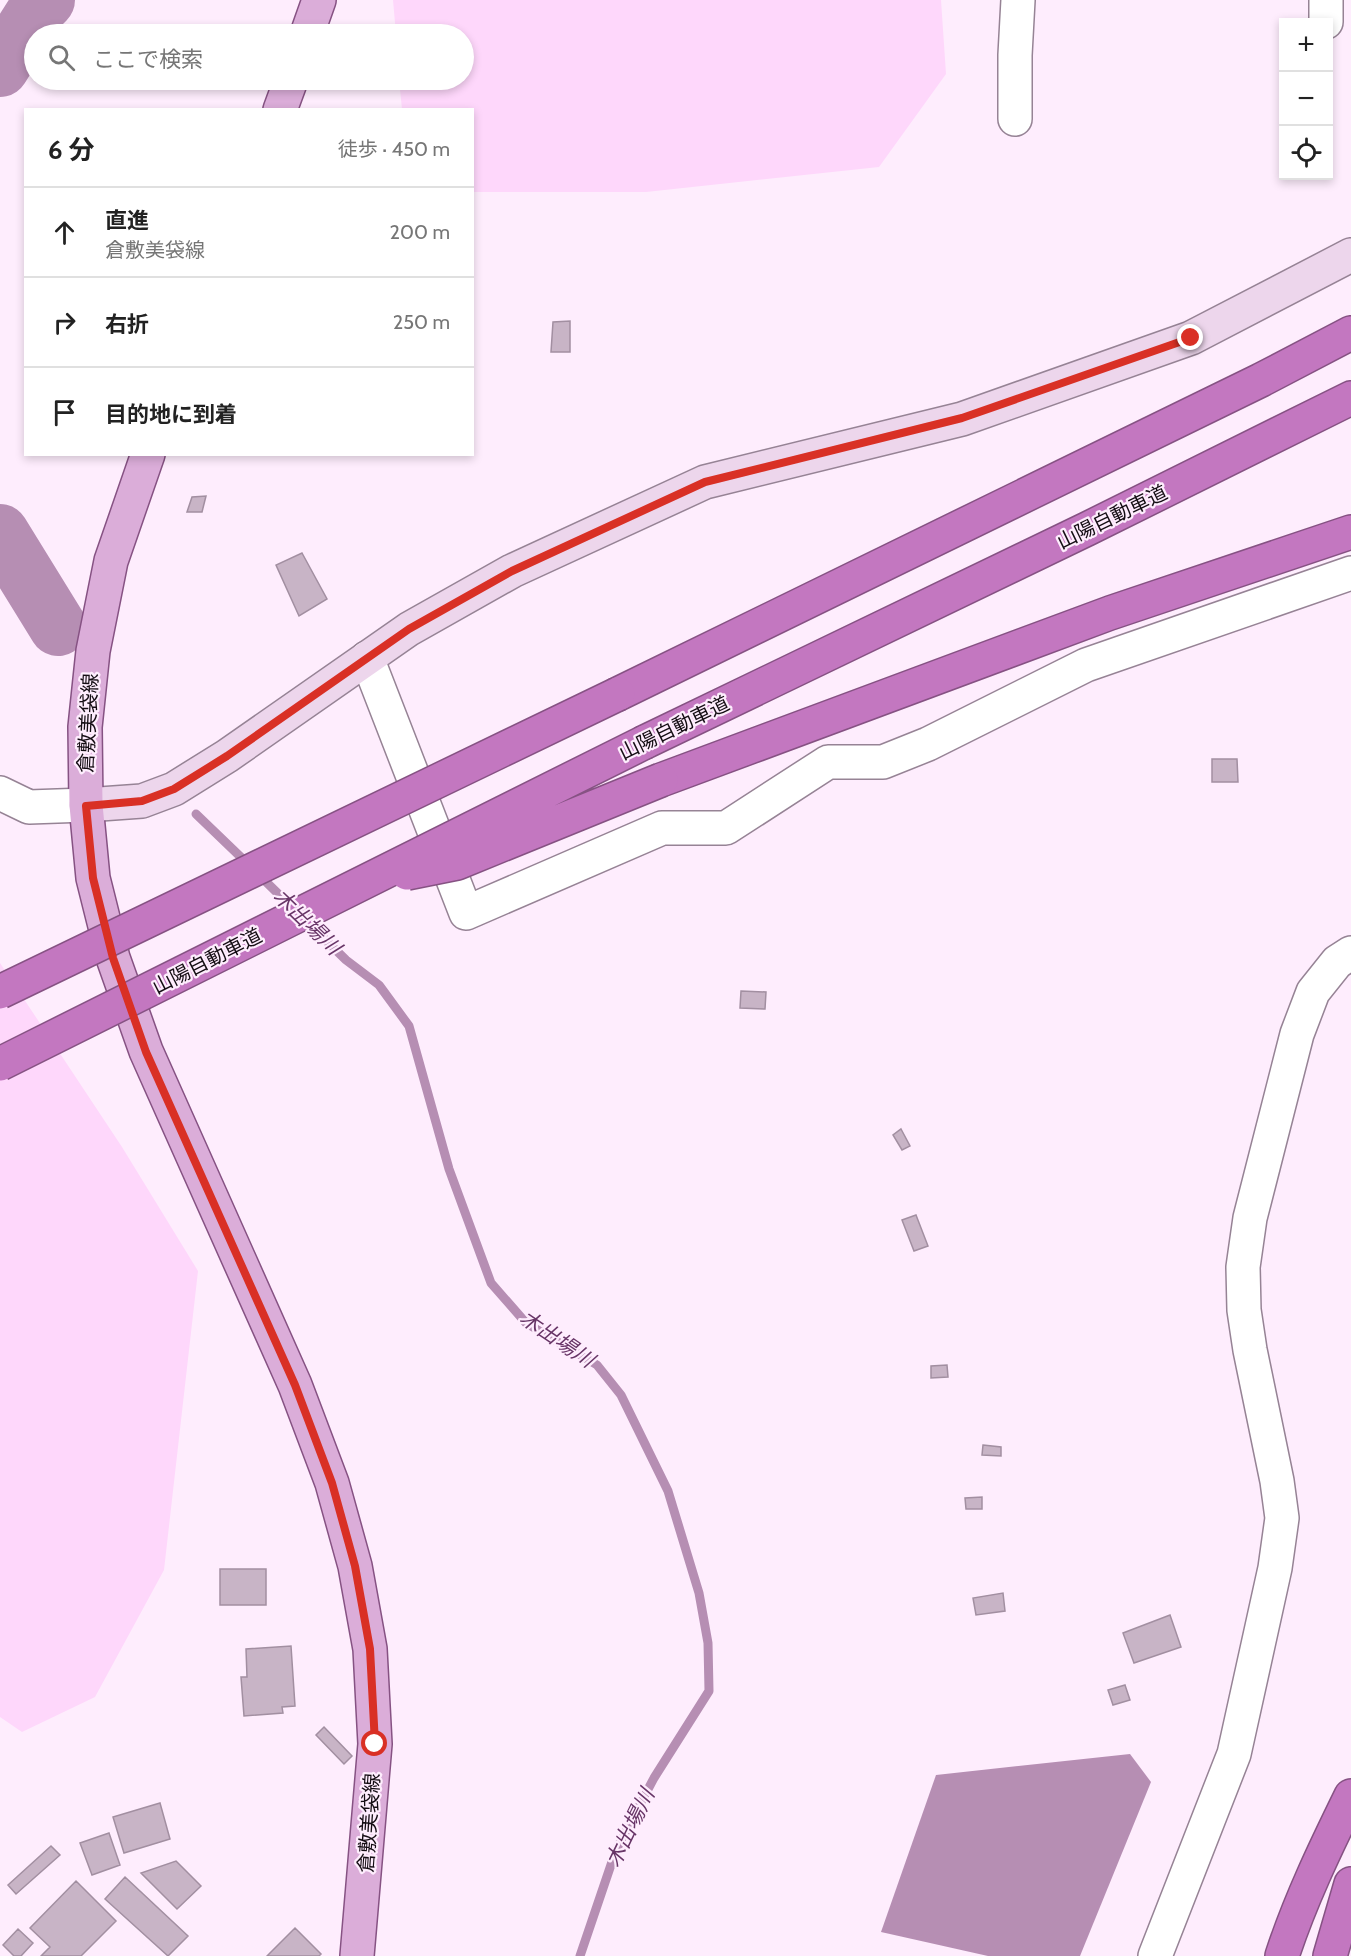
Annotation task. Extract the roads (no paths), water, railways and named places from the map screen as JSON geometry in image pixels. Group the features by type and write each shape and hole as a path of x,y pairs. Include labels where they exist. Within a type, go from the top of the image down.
{"highway":[{"path":"1261,380 1351,326"},
{"path":"0,992 618,694 1261,380 1351,333"},
{"name":"山陽自動車道","path":"0,1064 645,742 1076,535 1351,398"},
{"path":"363,882 457,863 661,780 1110,613 1351,532"},
{"path":"1282,1956 1293,1921 1351,1796"},
{"path":"1330,1956 1351,1884"}],"main road":[{"path":"311,24 319,0"},
{"path":"281,108 287,90"},
{"name":"倉敷美袋線","path":"147,456 111,561 93,651 84,728 86,806 93,878 113,958 143,1041 222,1226 295,1385 332,1483 355,1566 370,1649 375,1744 357,1956"}],"street":[{"path":"1015,119 1018,0"},
{"path":"1326,0 1326,18"},
{"path":"0,793 29,807 86,806 142,801 174,789 227,756 409,629 512,571 705,482 962,418 1191,338 1351,255"},
{"path":"367,658 465,913 662,828 726,828 828,762 884,762 928,744 1086,665 1351,573"},
{"path":"1155,1956 1234,1754 1275,1568 1282,1518 1277,1481 1250,1350 1245,1310 1243,1267 1250,1218 1297,1034 1313,992 1337,962 1351,953"}],"waterway":[{"name":"木出場川","path":"28,24 46,0"},
{"name":"木出場川","path":"0,68 24,30"},
{"name":"木出場川","path":"0,533 58,627"},
{"name":"木出場川","path":"196,814 248,864"},
{"name":"木出場川","path":"258,874 346,960 379,985 409,1026 449,1169 491,1283 526,1323 597,1365 621,1395 668,1491 699,1593 708,1643 709,1691 654,1778 616,1850 580,1956"}]}
